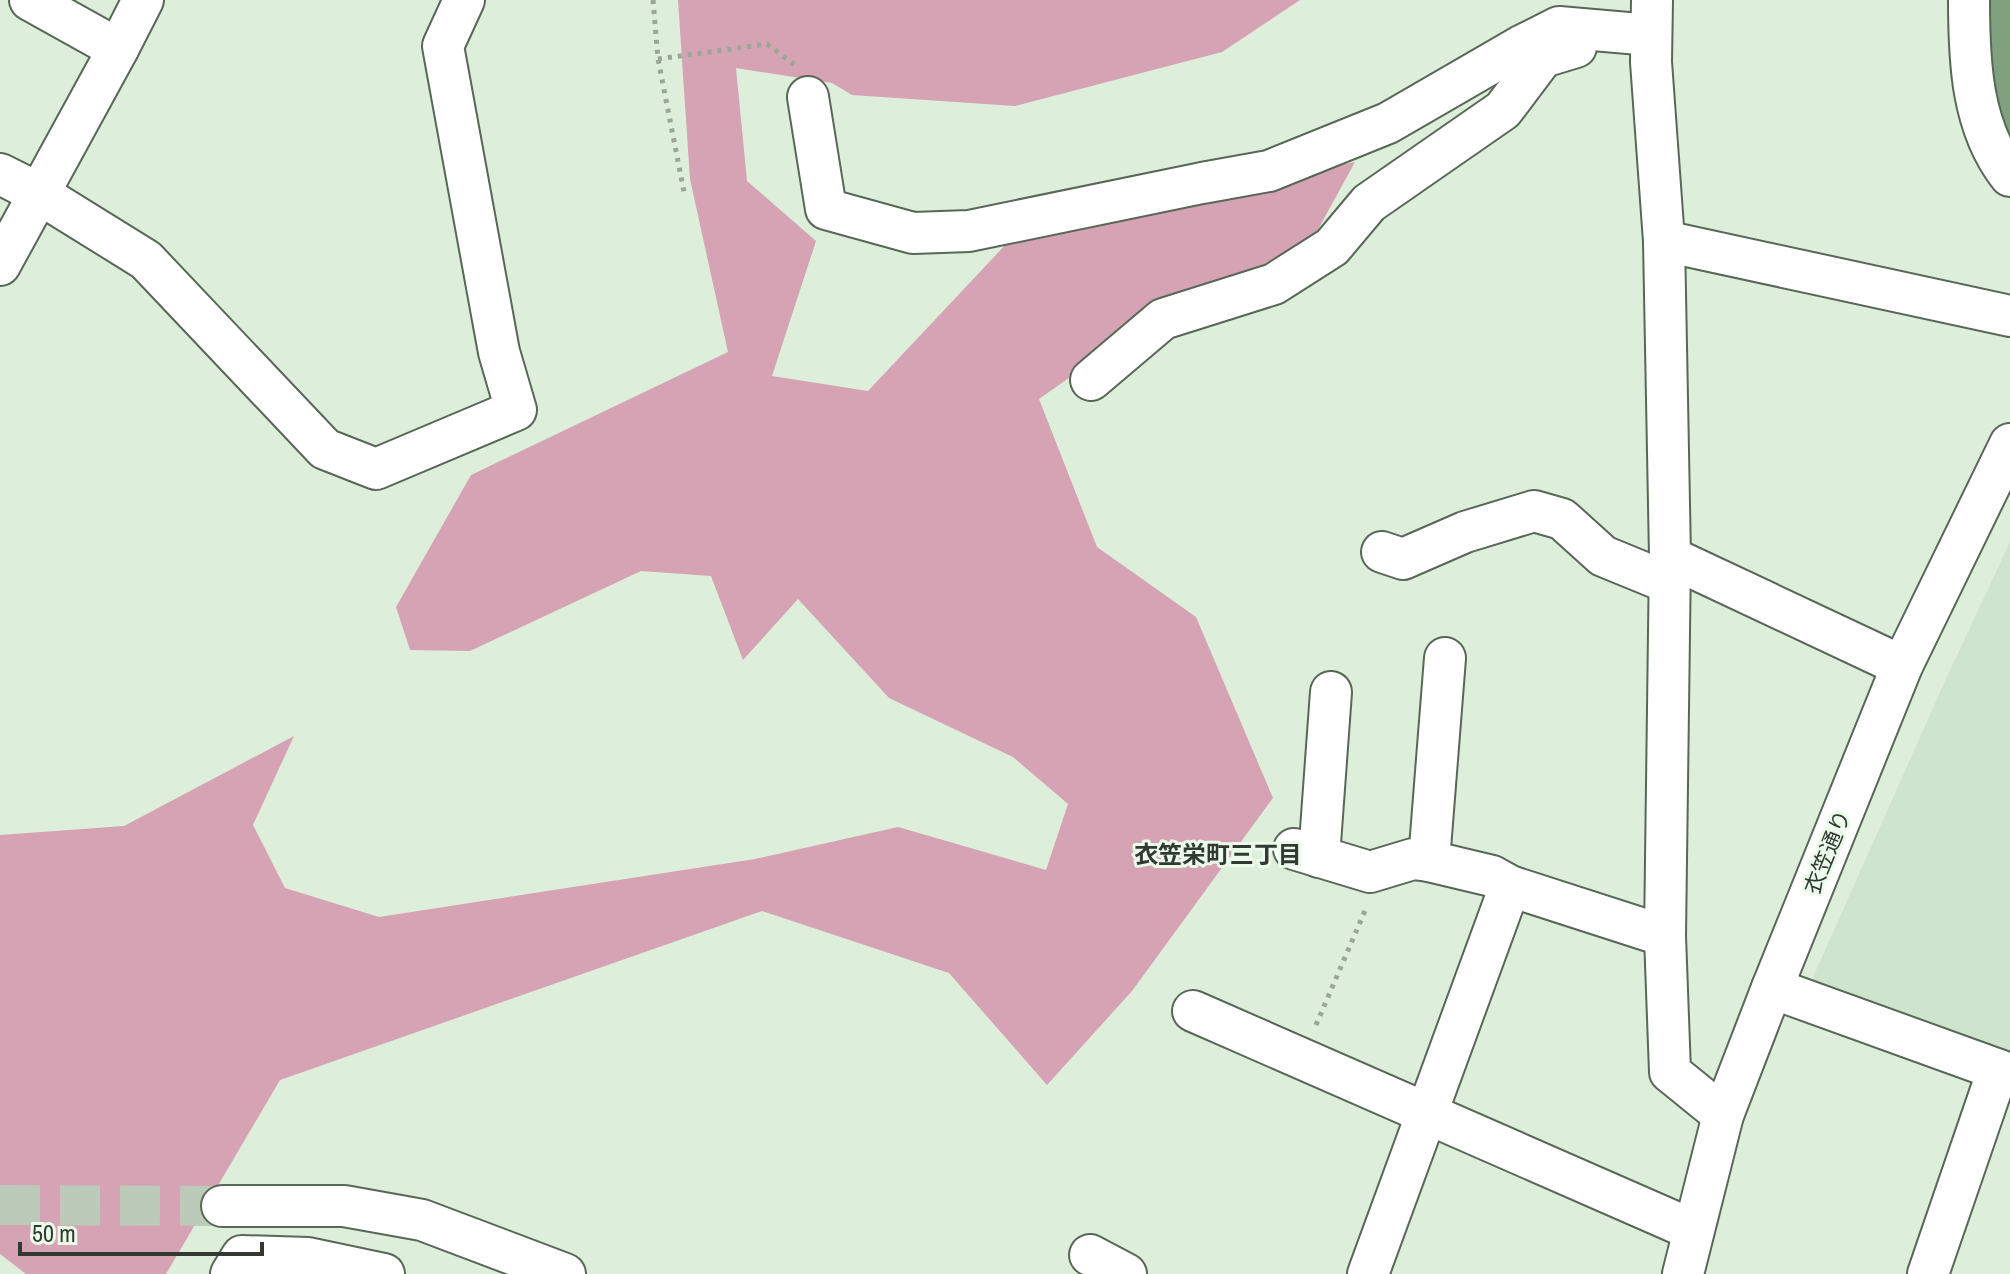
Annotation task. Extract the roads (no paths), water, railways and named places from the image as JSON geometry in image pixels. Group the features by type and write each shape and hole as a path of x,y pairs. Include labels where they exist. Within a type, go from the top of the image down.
{"street":[{"path":"30,0 118,49"},
{"path":"0,265 143,0"},
{"path":"0,174 38,193 146,260 325,449 376,469 516,410 499,352 443,46 464,0"},
{"path":"1969,0 1969,48 1977,106 1999,162 2010,176"},
{"path":"808,97 826,209 913,233 969,231 1269,171 1388,123 1559,27 1651,32"},
{"path":"1651,32 1664,241 1669,570 1665,936 1670,1072 1723,1115"},
{"path":"1091,380 1163,319 1274,284 1332,247 1369,203 1503,110 1543,57 1575,47 1651,32"},
{"path":"1664,241 2010,316"},
{"name":"衣笠通り","path":"1683,1274 1723,1115 1772,988 1902,666 2010,444"},
{"path":"1382,552 1403,559 1465,532 1534,511 1562,519 1603,556 1669,570 1902,666"},
{"path":"1429,861 1445,658"},
{"path":"1331,692 1307,853 1370,872 1413,859 1429,861 1492,876 1510,886 1665,936"},
{"path":"1368,1274 1510,886"},
{"path":"1772,988 2004,1072 1928,1274"},
{"path":"1193,1011 1693,1230"},
{"path":"222,1206 344,1206 422,1220 565,1274"},
{"path":"1090,1255 1126,1274"},
{"path":"231,1274 242,1256 308,1258 384,1274"}],"waterway":[{"path":"2005,0 1996,31 1992,66 1996,99 2010,129"}],"tunnel":[{"path":"0,1205 222,1206"}],"district":[{"name":"衣笠栄町三丁目","path":"1218,855"}]}
